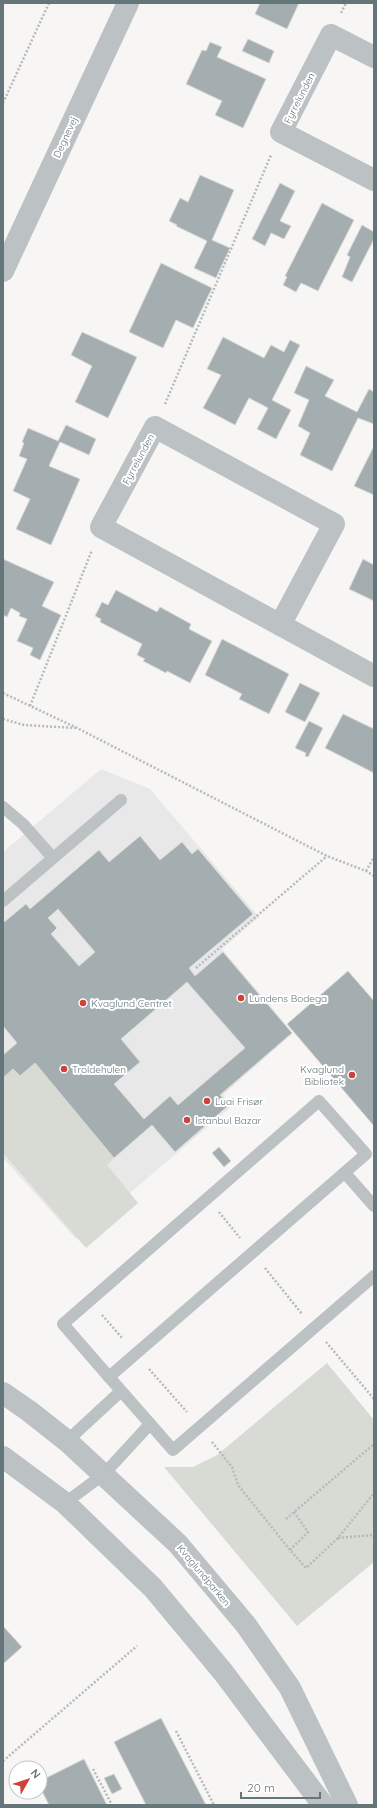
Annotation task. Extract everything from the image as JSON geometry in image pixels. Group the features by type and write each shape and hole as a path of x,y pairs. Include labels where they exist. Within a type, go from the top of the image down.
{"street":[{"name":"Degnevej","path":"3,271 128,3"},
{"name":"Fyrrelunden","path":"374,57 331,35 281,132 374,180"},
{"name":"Fyrrelunden","path":"101,527 155,427 334,524 280,625"},
{"path":"101,527 374,676"},
{"name":"Kvaglundparken","path":"3,1393 68,1441 178,1544 246,1625 290,1688 347,1805"},
{"path":"3,1457 65,1503 153,1588 223,1672 323,1805"}],"lane":[{"path":"3,901 121,800"},
{"path":"3,807 23,824 53,858"},
{"path":"109,1377 366,1154 319,1101 63,1324 121,1391 173,1450 374,1276"},
{"path":"345,1173 374,1206"},
{"path":"68,1441 121,1391"},
{"path":"65,1503 104,1474 150,1424"}],"path":[{"path":"3,103 49,3"},
{"path":"155,427 281,132"},
{"path":"30,706 101,527"},
{"path":"3,693 78,728 327,856 366,871 374,876"},
{"path":"3,719 24,725 78,728"},
{"path":"196,968 327,856"},
{"path":"366,871 374,857"},
{"path":"208,1198 374,1399"},
{"path":"89,1301 200,1427 232,1467 238,1485 306,1568 338,1538 374,1493"},
{"path":"286,1519 374,1444"},
{"path":"290,1550 308,1532 294,1512"},
{"path":"338,1538 374,1535"},
{"path":"3,1760 137,1646"},
{"path":"176,1730 214,1805"},
{"path":"93,1769 112,1805"}],"shaded area":[{"path":"101,769 150,789 259,917 222,949 293,1033 223,1095 232,1106 76,1239 3,1158 3,852"},
{"path":"35,1063 114,1158 107,1165 138,1203 86,1248 3,1153 3,1078 13,1069 20,1076"},
{"path":"327,1363 374,1420 374,1562 297,1626 164,1467 193,1467 217,1455"}],"building":[{"path":"260,3 299,3 287,29 255,14"},
{"path":"248,39 274,51 269,63 242,51"},
{"path":"210,42 222,47 217,57 266,79 243,128 215,115 222,101 186,84 202,50 206,51"},
{"path":"200,175 234,190 212,240 230,248 216,278 194,268 207,241 169,221 180,198 188,202"},
{"path":"280,183 295,191 280,221 291,226 284,239 271,233 265,246 252,239"},
{"path":"322,203 354,220 318,291 301,283 296,292 283,285 287,277 285,276"},
{"path":"362,225 374,232 374,239 352,282 342,277 350,257 347,255"},
{"path":"161,263 212,288 193,328 176,320 163,348 129,332"},
{"path":"82,332 137,357 108,418 75,402 92,366 71,355"},
{"path":"223,337 264,358 271,345 284,352 290,340 300,345 272,400 291,410 276,439 257,429 268,408 249,398 235,425 203,408 221,375 207,369"},
{"path":"306,366 334,380 325,396 357,412 369,389 374,392 374,424 358,418 332,471 300,455 310,433 298,426 309,400 294,393"},
{"path":"66,425 96,439 89,455 60,442 49,466 80,479 51,545 16,529 30,499 13,491 27,459 19,456 24,443 22,442 28,428 58,441"},
{"path":"374,446 374,495 354,486"},
{"path":"3,559 54,582 42,606 61,615 40,660 30,655 33,648 17,641 27,619 19,616 20,613 11,608 7,617 3,615"},
{"path":"363,559 374,565 374,601 349,589"},
{"path":"116,590 157,612 160,607 191,624 189,629 212,641 190,683 143,661 145,659 137,655 142,644 100,622 101,619 95,616 102,602 108,605"},
{"path":"222,639 289,674 269,714 239,699 242,694 205,675"},
{"path":"300,683 320,693 305,722 285,712"},
{"path":"343,714 374,729 374,773 325,748"},
{"path":"309,721 323,728 308,757 305,756 306,753 295,748"},
{"name":"Kvaglund Centret","path":"140,836 160,860 182,842 192,854 198,849 253,914 189,968 195,976 223,952 292,1033 220,1095 229,1105 175,1152 152,1125 114,1158 35,1063 20,1076 13,1069 3,1078 3,1055 17,1043 3,1026 3,923 26,904 30,909 99,850 109,862","holes":["58,909 95,952 79,966 51,934 57,928 48,918","187,982 245,1048 178,1105 170,1096 144,1119 114,1084 140,1062 121,1039"]},
{"name":"Kvaglund Bibliotek","path":"348,971 374,1001 374,1126 287,1024"},
{"path":"219,1147 231,1161 224,1167 212,1153"},
{"path":"3,1626 22,1647 3,1664"},
{"path":"161,1718 206,1805 146,1805 114,1742"},
{"path":"84,1759 107,1805 49,1805 46,1800 48,1800 48,1777"},
{"path":"114,1774 122,1789 112,1794 104,1778"}],"place":[{"name":"Lundens Bodega","path":"241,998"},
{"name":"Kvaglund Centret","path":"83,1003"},
{"name":"Troldehulen","path":"64,1069"},
{"name":"Kvaglund Bibliotek","path":"352,1075"},
{"name":"Luai Frisør","path":"207,1101"},
{"name":"Istanbul Bazar","path":"187,1120"}]}
